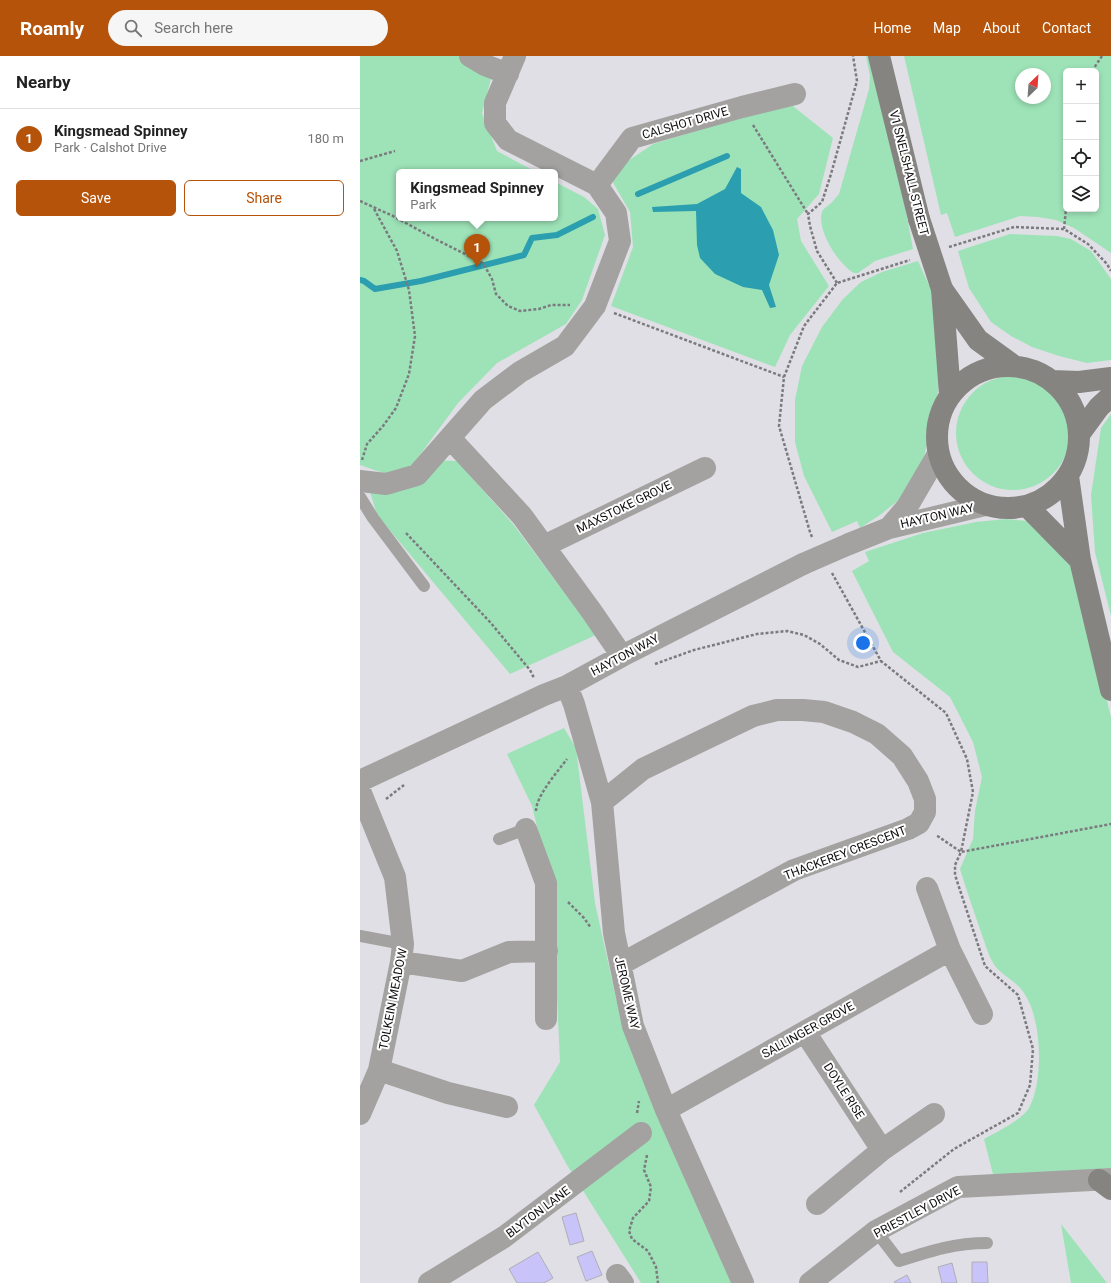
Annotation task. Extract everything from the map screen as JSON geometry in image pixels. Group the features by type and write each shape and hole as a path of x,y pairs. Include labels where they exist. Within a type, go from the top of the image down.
{"street":[{"path":"360,481 386,484 416,475 483,400 520,372 565,346 595,306 620,241 616,213 597,185 508,140 495,123 495,103 511,65 485,65 470,56"},
{"name":"V1 SNELSHALL STREET","path":"879,56 919,219 942,289 950,394"},
{"name":"CALSHOT DRIVE","path":"597,185 632,138 742,107 795,94"},
{"name":"V1 SNELSHALL STREET","path":"942,289 978,340 1014,366"},
{"path":"1014,366 1034,370 1052,381 1066,395 1076,413 1080,433 1077,455 1068,476 1057,490 1043,500 1027,506 1006,509 985,505 964,494 947,476 938,454 936,433 940,412 950,394 968,377 990,368 1014,366"},
{"path":"1052,381 1079,382 1111,378"},
{"path":"1080,433 1099,407 1111,396"},
{"path":"450,438 522,516 622,656"},
{"name":"HAYTON WAY","path":"888,528 907,507 938,454"},
{"name":"MAXSTOKE GROVE","path":"544,546 705,468"},
{"path":"1068,476 1080,560 1111,690"},
{"name":"HAYTON WAY","path":"360,781 544,695 567,686 622,656 803,564 888,528 985,505"},
{"path":"1027,506 1080,560"},
{"name":"JEROME WAY","path":"567,686 574,704 602,802 614,933 633,1026 666,1110 743,1283"},
{"name":"THACKEREY CRESCENT","path":"602,802 643,769 753,716 777,710 824,712 853,722 877,734 902,756 918,781 925,799 925,812 919,823 908,829 794,870 621,964"},
{"name":"TOLKEIN MEADOW","path":"360,791 395,877 402,953 379,1070 365,1089 360,1114"},
{"path":"531,821 546,883 546,1019"},
{"path":"927,888 950,950 982,1014"},
{"name":"SALLINGER GROVE","path":"666,1110 950,950"},
{"path":"402,953 462,971 509,952 546,951"},
{"name":"DOYLE RISE","path":"805,1032 882,1150"},
{"path":"379,1070 448,1093 507,1107"},
{"path":"817,1204 882,1150 934,1114"},
{"name":"BLYTON LANE","path":"429,1283 504,1237 641,1133"},
{"name":"PRIESTLEY DRIVE","path":"810,1283 876,1231 958,1188 1107,1182"}],"lane":[{"path":"360,497 373,518 424,586"},
{"path":"499,839 531,821"},
{"path":"360,936 402,953"},
{"path":"876,1231 899,1261 941,1248 966,1243 987,1242"}],"path":[{"path":"808,214 822,202 831,174 857,81 853,56"},
{"path":"1094,68 1102,56"},
{"path":"742,107 808,214 817,251 837,283"},
{"path":"360,161 395,151"},
{"path":"360,201 396,218"},
{"path":"1064,229 1066,212"},
{"path":"402,221 483,263 492,279 496,294 508,306 520,311 539,309 551,305 595,306 784,377"},
{"path":"948,248 1014,227 1064,229 1088,244 1111,270"},
{"path":"813,539 779,426 784,377 804,326 837,283 911,260"},
{"path":"828,566 881,661 946,712 967,759 973,792 961,852 955,865 955,875 986,966 1018,995 1033,1049 1030,1085 1018,1113 954,1149 899,1194"},
{"path":"652,666 708,646 756,634 787,632 804,635 820,644 839,660 858,667 881,661"},
{"path":"531,821 536,806 550,781 567,759 565,752"},
{"path":"368,811 405,784"},
{"path":"919,823 961,852 1111,824"},
{"path":"564,898 584,918 593,930"},
{"path":"640,1099 636,1119 641,1133 647,1140 647,1157 644,1170 651,1187 649,1201 633,1218 629,1230 632,1239 648,1251 656,1267 658,1283"}],"green space":[{"path":"360,56 459,56 492,75 482,113 497,151 530,169 396,169 396,221 558,221 558,184 584,197 598,209 605,235 582,300 566,324 497,363 458,403 411,467 386,474 360,465"},
{"path":"866,56 877,56 913,249 875,261 858,273 854,273 842,263 830,246 822,228 821,219 823,210 839,194 869,89 870,76"},
{"path":"904,56 1111,56 1111,253 1074,228 1056,220 1038,217 1020,216 955,237 947,213 941,215"},
{"path":"789,103 833,138 819,194 797,219 801,241 829,286 790,335 775,367 611,306 633,247 630,212 611,179 625,163 653,144"},
{"path":"1010,234 1057,236 1071,239 1091,251 1111,279 1111,360 1087,363 1059,356 1032,347 1011,336 991,322 969,288 958,251"},
{"path":"918,261 929,285 936,283 942,359 936,408 924,457 906,494 880,515 860,528 857,521 832,532 804,476 795,442 795,400 802,366 822,327 843,299 861,282 882,272"},
{"path":"1013,376 1024,377 1035,381 1053,393 1065,411 1069,422 1069,444 1065,455 1053,473 1035,485 1024,489 1013,490 1002,489 991,485 973,473 961,455 957,444 956,433 957,422 961,411 973,393 991,381 1002,377"},
{"path":"1111,414 1111,616 1095,552 1091,495 1101,428"},
{"path":"430,460 457,461 513,524 596,635 510,674 377,515 367,482"},
{"path":"1006,519 1028,521 1070,565 1081,597 1111,717 1111,1168 994,1178 984,1139 1021,1117 1029,1108 1034,1096 1037,1082 1039,1050 1037,1033 1030,1004 1021,988 995,966 987,950 960,869 973,839 975,811 982,777 973,742 950,697 893,652 852,571 869,561 865,552 923,533 976,522"},
{"path":"564,728 576,748 595,903 616,998 736,1283 641,1283 567,1165 534,1105 560,1062 552,887 532,806 507,754"},
{"path":"1061,1224 1107,1283 1071,1283"}],"water":[{"path":"737,167 741,169 741,193 761,207 773,230 779,255 769,285 776,307 770,308 762,290 743,287 715,274 700,258 697,245 696,211 653,212 652,207 697,204 725,189"}],"building":[{"path":"576,1213 584,1241 570,1245 562,1217"},
{"path":"592,1251 602,1275 586,1281 577,1257"},
{"path":"538,1252 553,1278 544,1283 517,1283 509,1269"},
{"path":"972,1262 987,1262 988,1283 972,1283"},
{"path":"952,1263 957,1283 942,1283 938,1267"},
{"path":"907,1275 911,1283 894,1282"}],"waterway":[{"path":"638,194 727,156"},
{"path":"360,280 364,281 375,289 421,281 524,255 532,238 557,235 593,217"}],"place":[{"name":"Kingsmead Spinney","path":"477,267"}]}
